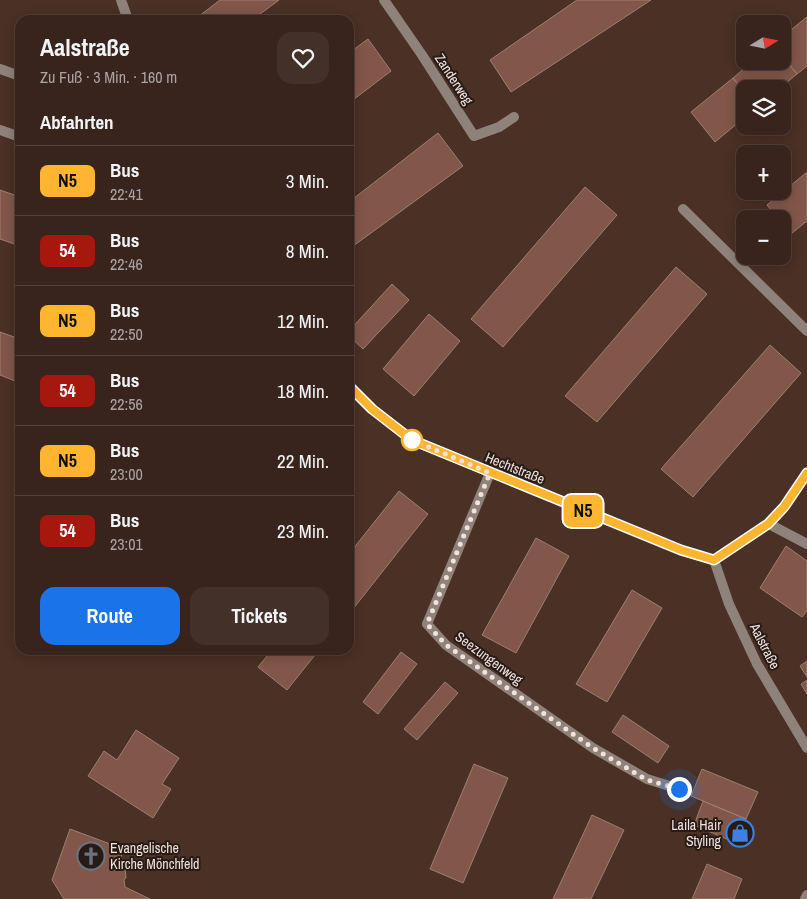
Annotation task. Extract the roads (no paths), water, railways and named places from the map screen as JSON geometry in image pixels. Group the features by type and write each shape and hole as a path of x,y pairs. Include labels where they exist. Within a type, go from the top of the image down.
{"street":[{"path":"121,0 126,15"},
{"name":"Zanderweg","path":"384,0 474,136 499,127 514,117"},
{"path":"0,69 15,74"},
{"path":"0,130 15,135"},
{"path":"683,209 807,331"},
{"name":"Hechtstraße","path":"354,391 372,409 412,440 681,550 714,560"},
{"name":"Seezungenweg","path":"490,473 427,624 446,645 593,748 647,780 679,789"},
{"path":"714,560 768,524 784,507 807,473"},
{"path":"768,524 807,544"},
{"name":"Aalstraße","path":"714,560 729,604 759,667 807,748"},
{"path":"805,899 807,895"}],"place":[{"name":"Laila Hair Styling","path":"740,833"},
{"name":"Evangelische Kirche Mönchfeld","path":"91,856"}]}
